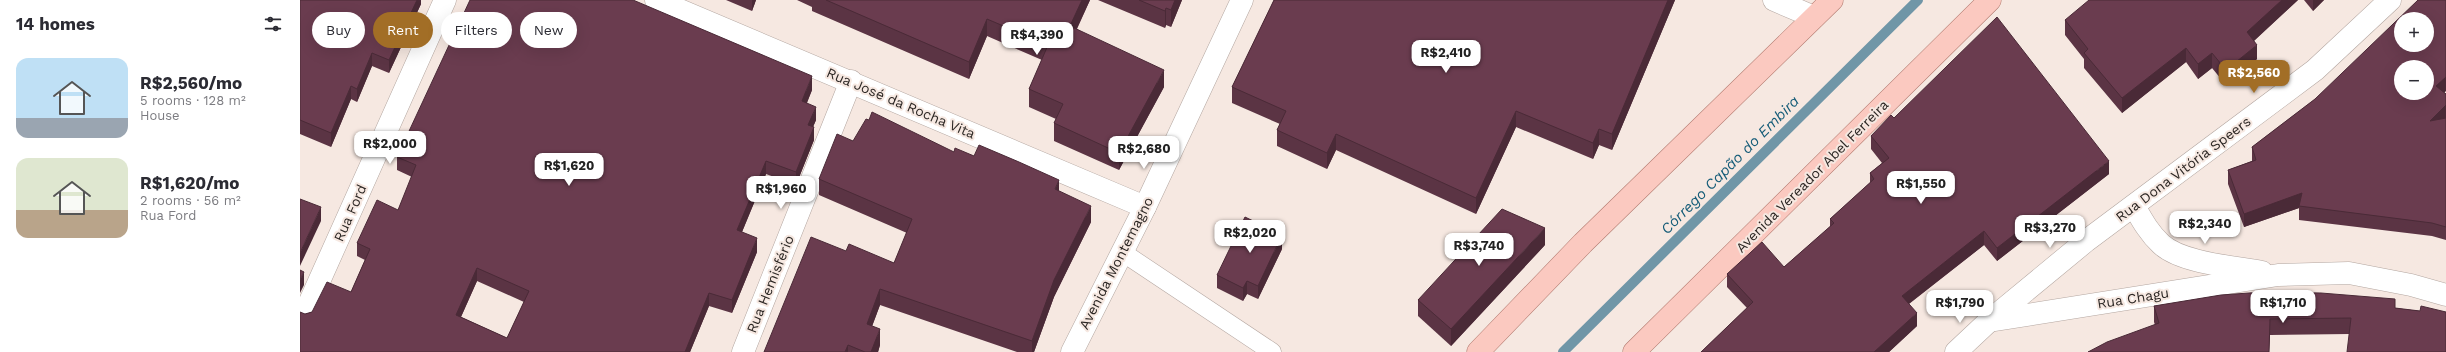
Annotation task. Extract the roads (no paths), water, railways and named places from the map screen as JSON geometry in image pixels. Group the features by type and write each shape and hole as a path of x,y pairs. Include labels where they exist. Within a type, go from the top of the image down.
{"main road":[{"path":"1478,352 1583,243 1832,0"},
{"name":"Avenida Vereador Abel Ferreira","path":"1634,352 1990,0"}],"street":[{"name":"Rua Ford","path":"304,316 445,0"},
{"name":"Rua José da Rocha Vita","path":"656,0 851,81 1145,207"},
{"name":"Avenida Montemagno","path":"1072,352 1145,207 1242,0"},
{"path":"1774,0 1814,17"},
{"name":"Rua Dona Vitória Speers","path":"1956,352 1988,321 2086,242 2315,70 2390,0"},
{"name":"Rua Hemisfério","path":"743,352 851,81"},
{"name":"Rua Chagu","path":"2134,206 2149,231 2162,245 2192,260 2278,275"},
{"name":"Rua Chagu","path":"1988,321 2278,275 2349,273 2410,285 2446,295"}],"lane":[{"path":"1122,252 1272,352"}],"waterway":[{"name":"Córrego Capão do Embira","path":"1563,352 1918,0"}]}
